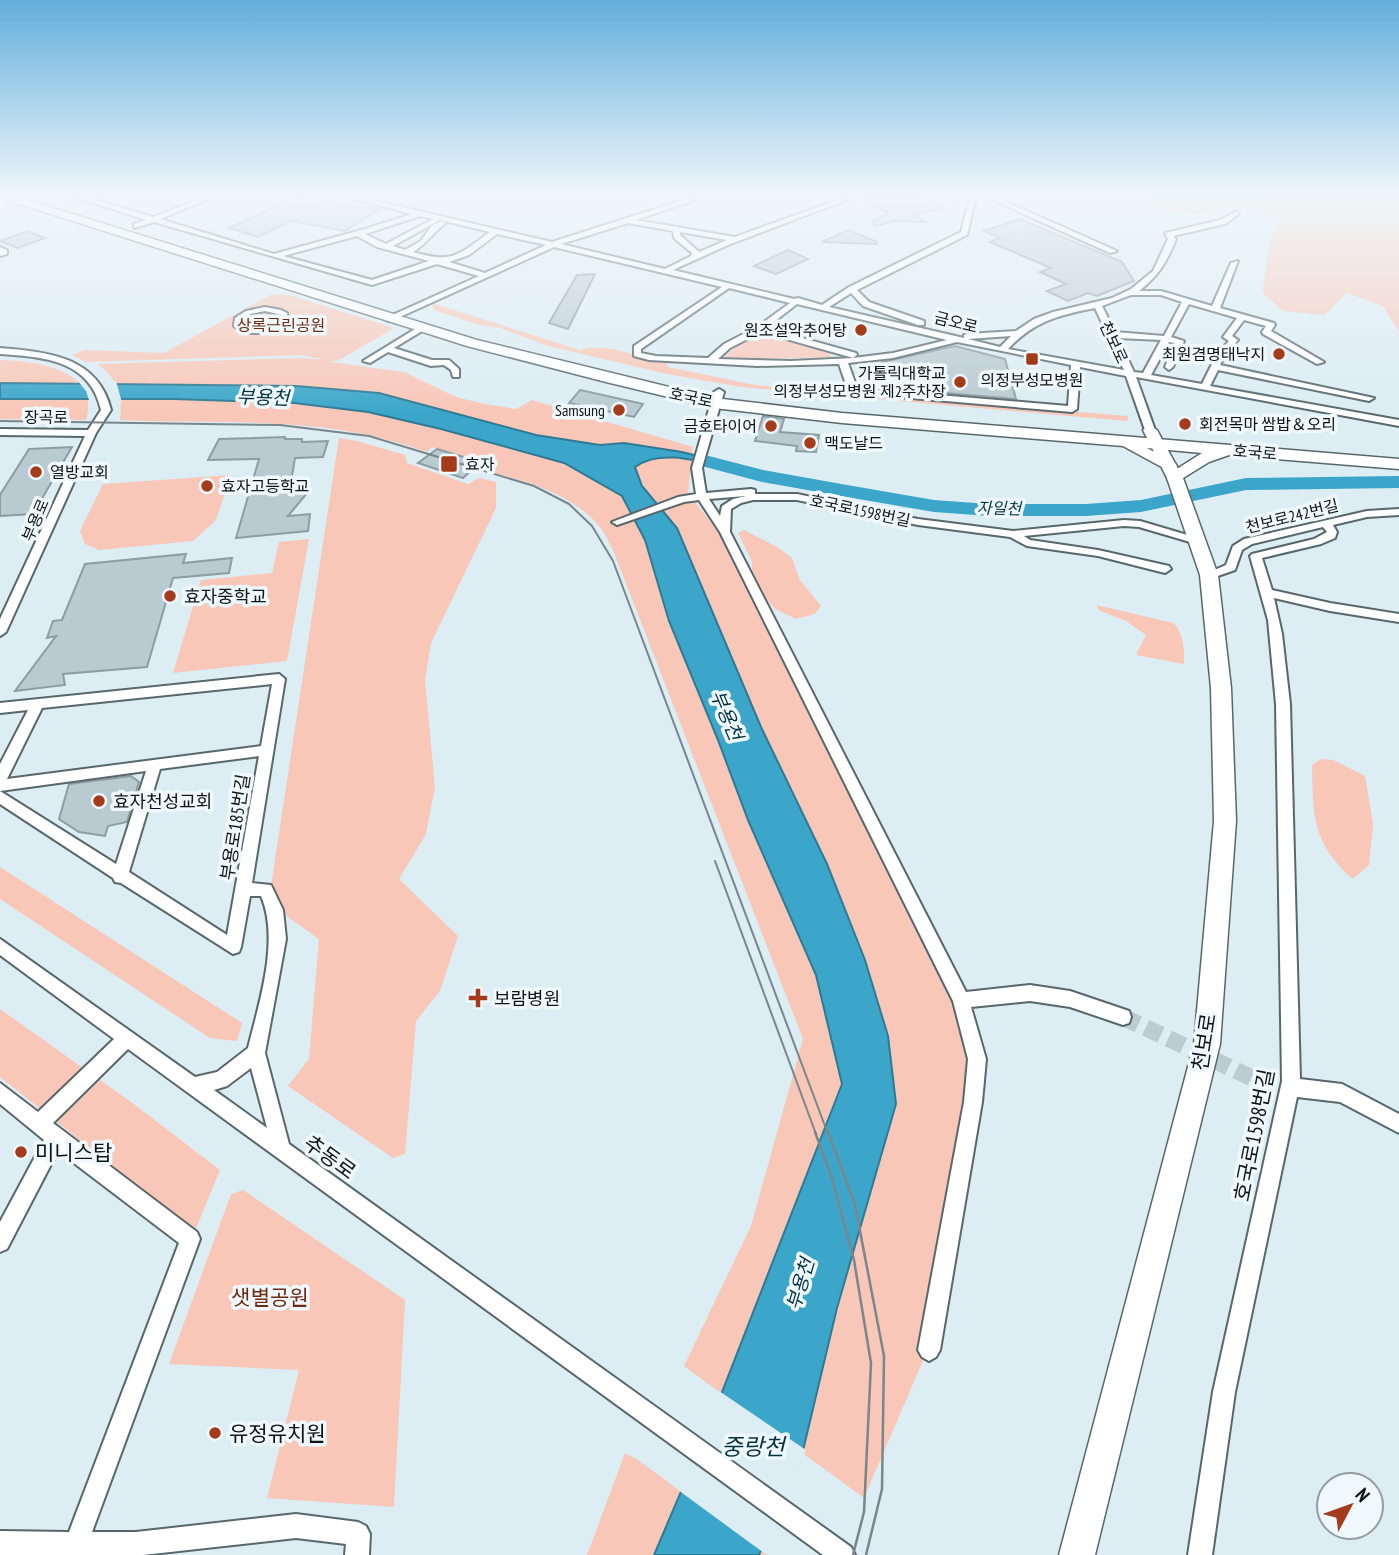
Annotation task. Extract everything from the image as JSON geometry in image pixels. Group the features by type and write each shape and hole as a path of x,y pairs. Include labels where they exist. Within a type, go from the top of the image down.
{"main road":[{"name":"호국로","path":"233,269 423,328 606,378 716,398 801,403 1153,436 1399,454"},
{"name":"호국로","path":"271,269 553,354 763,409 842,418 1090,437 1153,436 1251,451 1399,464"},
{"path":"763,409 762,404 768,403 801,403"},
{"name":"천보로","path":"1076,1552 1207,1044 1224,821 1221,688 1209,575 1172,472 1153,436"},
{"path":"1090,437 1138,448 1172,472 1191,468 1200,458 1212,453 1251,451"}],"street":[{"path":"317,269 366,283 377,282 415,269"},
{"path":"463,269 485,275"},
{"path":"391,318 499,269"},
{"name":"금오로","path":"656,269 825,306 1002,350 1399,423"},
{"path":"666,271 671,269"},
{"path":"825,306 893,269"},
{"name":"천보로","path":"1153,436 1114,335 1098,306 1128,293 1152,277 1158,269"},
{"path":"1215,309 1233,269"},
{"path":"729,285 635,350 637,354 643,357 710,361 842,359 943,345 959,339"},
{"path":"852,289 862,302 929,326"},
{"path":"1128,293 1150,292 1270,325 1266,332 1320,362"},
{"path":"710,361 734,342 760,329 798,300"},
{"path":"1146,376 1186,302"},
{"path":"945,336 968,338 1014,333 1047,315 1098,306"},
{"path":"270,309 285,314 281,323 268,329 252,331 239,328 236,322 248,312 270,309"},
{"path":"1205,387 1221,354 1234,340 1227,337 1228,334 1242,317"},
{"path":"367,361 423,328"},
{"path":"760,329 862,358"},
{"path":"1002,350 1014,333"},
{"path":"1114,335 1180,341 1169,367"},
{"path":"387,349 431,363 446,362 455,369 456,375"},
{"name":"부용로","path":"0,351 28,352 69,362 100,387 106,410 91,433 0,632"},
{"path":"842,359 853,390 1072,409 1076,363"},
{"path":"1217,367 1369,398"},
{"path":"716,398 697,468 701,495 725,532 961,1000 977,1059 973,1101 929,1350"},
{"name":"장곡로","path":"0,432 91,433"},
{"path":"617,522 701,495 760,492 797,497"},
{"name":"호국로1598번길","path":"725,532 726,508 737,500 774,495 797,497 918,522 1013,534 1027,543 1098,553 1165,569"},
{"name":"천보로242번길","path":"1209,575 1231,567 1237,548 1248,541 1367,514 1399,512"},
{"path":"1013,534 1124,523 1193,530"},
{"name":"호국로1598번길","path":"1200,1555 1224,1392 1290,1087 1290,960 1283,704 1278,646 1256,556 1317,542 1331,536 1332,532 1326,523"},
{"path":"1267,593 1399,618"},
{"name":"부용로185번길","path":"0,708 279,679 233,947 120,877 0,797"},
{"path":"0,778 37,705"},
{"path":"0,785 267,750"},
{"path":"120,877 155,764"},
{"path":"245,889 266,890 275,910 278,939 256,1053 282,1151"},
{"name":"추동로","path":"0,946 844,1555"},
{"path":"961,1000 1030,993 1070,999 1123,1017"},
{"path":"0,1242 47,1130 127,1038"},
{"path":"193,1086 221,1080 256,1053"},
{"path":"1290,1087 1342,1093 1399,1124"},
{"path":"1,1094 190,1239 74,1549"},
{"path":"0,1543 74,1549 296,1526 358,1534 357,1555"}],"green space":[{"path":"1266,269 1399,269 1399,332 1383,306 1347,293 1324,315 1283,311 1262,292"},
{"name":"상록근린공원","path":"272,294 290,295 394,328 341,359 331,362 404,372 456,397 485,404 516,409 532,400 693,447 688,494 722,535 950,991 973,1059 925,1356 864,1498 684,1366 751,1226 803,1039 613,550 601,529 588,515 561,496 530,483 483,470 487,464 432,447 427,452 388,440 313,426 120,420 118,388 97,364 300,358 326,360 301,355 86,362 72,355 84,350 164,353"},
{"path":"432,303 580,350 612,349 667,363 668,367 755,385 1128,416 1127,421 741,387 667,374 548,346 500,328 479,325 434,310"},
{"path":"765,333 828,352 832,357 721,360 743,341"},
{"path":"0,360 47,366 75,379 84,389 88,403 86,420 0,419"},
{"path":"339,438 405,455 407,463 468,484 479,478 496,482 496,508 431,643 425,680 435,787 426,834 399,879 458,936 440,991 416,1021 405,1154 393,1158 288,1086 309,1059 319,939 288,917 271,886"},
{"path":"231,475 216,520 193,541 99,550 85,544 80,531 103,484"},
{"path":"744,530 792,558 800,580 821,606 815,614 796,619 775,609 752,572 752,561 738,533"},
{"path":"309,539 287,661 173,673 201,580 272,573 279,542"},
{"path":"1097,605 1173,623 1181,636 1184,664 1136,655 1146,635 1126,621 1098,610"},
{"path":"1321,759 1333,760 1365,776 1373,824 1369,865 1353,879 1329,853 1317,828 1312,765"},
{"path":"0,867 242,1023 237,1041 210,1038 0,899"},
{"path":"0,1009 131,1102 220,1170 195,1231 0,1077"},
{"name":"샛별공원","path":"243,1190 405,1300 394,1507 267,1498 299,1370 169,1364 231,1194"},
{"path":"625,1453 638,1460 767,1555 587,1555"}],"water":[{"name":"중랑천","path":"0,383 296,386 379,393 536,435 600,445 624,443 682,452 743,467 740,471 672,457 646,461 635,467 642,486 677,528 761,727 827,864 865,960 888,1036 896,1104 837,1308 801,1459 759,1555 654,1555 706,1433 842,1084 816,975 748,820 669,621 645,540 622,496 564,463 368,412 294,403 174,399 0,399"}],"pier":[{"path":"78,381 116,381 122,403 90,403 86,391"},
{"path":"719,1391 806,1450 764,1553 678,1490"}],"building":[{"path":"761,269 788,269 776,274"},
{"path":"1049,269 1126,269 1134,281 1097,296 1088,293 1068,301 1047,291 1066,284 1040,272"},
{"path":"595,274 568,329 549,323 577,275"},
{"name":"가톨릭대학교 의정부성모병원 제2주차장","path":"955,346 1005,359 1016,399 911,390 906,372 887,370 882,362"},
{"name":"Samsung","path":"580,390 643,404 634,417 569,403"},
{"path":"763,416 784,419 780,432 819,435 816,452 796,451 797,446 755,441"},
{"name":"효자고등학교","path":"219,439 302,439 302,442 328,441 323,457 295,458 291,482 308,492 288,516 310,514 308,531 236,538 259,459 208,460"},
{"name":"열방교회","path":"72,447 33,514 0,516 0,495 29,449"},
{"name":"효자","path":"437,449 480,462 463,478 418,463"},
{"name":"효자중학교","path":"186,554 183,563 232,558 229,573 173,578 147,667 63,674 65,685 15,691 56,636 47,638 53,621 62,620 85,564"},
{"name":"효자천성교회","path":"131,776 139,782 127,822 108,826 105,836 79,832 59,819 69,784"}],"waterway":[{"name":"자일천","path":"705,461 762,476 847,491 934,506 989,510 1086,510 1141,506 1246,484 1399,482"}],"tunnel":[{"path":"1123,1017 1288,1095"}],"tram line":[{"path":"0,421 280,425 369,436 534,486 569,504 592,526 613,561 828,1134"},
{"path":"715,861 816,1134"},
{"path":"815,1132 832,1178 854,1260 871,1363 864,1512 853,1555"},
{"path":"828,1132 855,1205 884,1356 882,1489 866,1555"}],"place":[{"name":"원조설악추어탕","path":"861,330"},
{"name":"최원겸명태낙지","path":"1279,354"},
{"name":"의정부성모병원","path":"1032,359"},
{"name":"가톨릭대학교 의정부성모병원 제2주차장","path":"960,382"},
{"name":"Samsung","path":"619,410"},
{"name":"회전목마 쌈밥＆오리","path":"1185,424"},
{"name":"금호타이어","path":"771,426"},
{"name":"맥도날드","path":"810,443"},
{"name":"효자","path":"449,464"},
{"name":"열방교회","path":"36,472"},
{"name":"효자고등학교","path":"207,486"},
{"name":"효자중학교","path":"170,596"},
{"name":"효자천성교회","path":"99,801"},
{"name":"보람병원","path":"478,998"},
{"name":"미니스탑","path":"21,1152"},
{"name":"유정유치원","path":"215,1433"}],"water label":[{"name":"부용천","path":"263,397"},
{"name":"부용천","path":"727,715"},
{"name":"부용천","path":"800,1284"}]}
